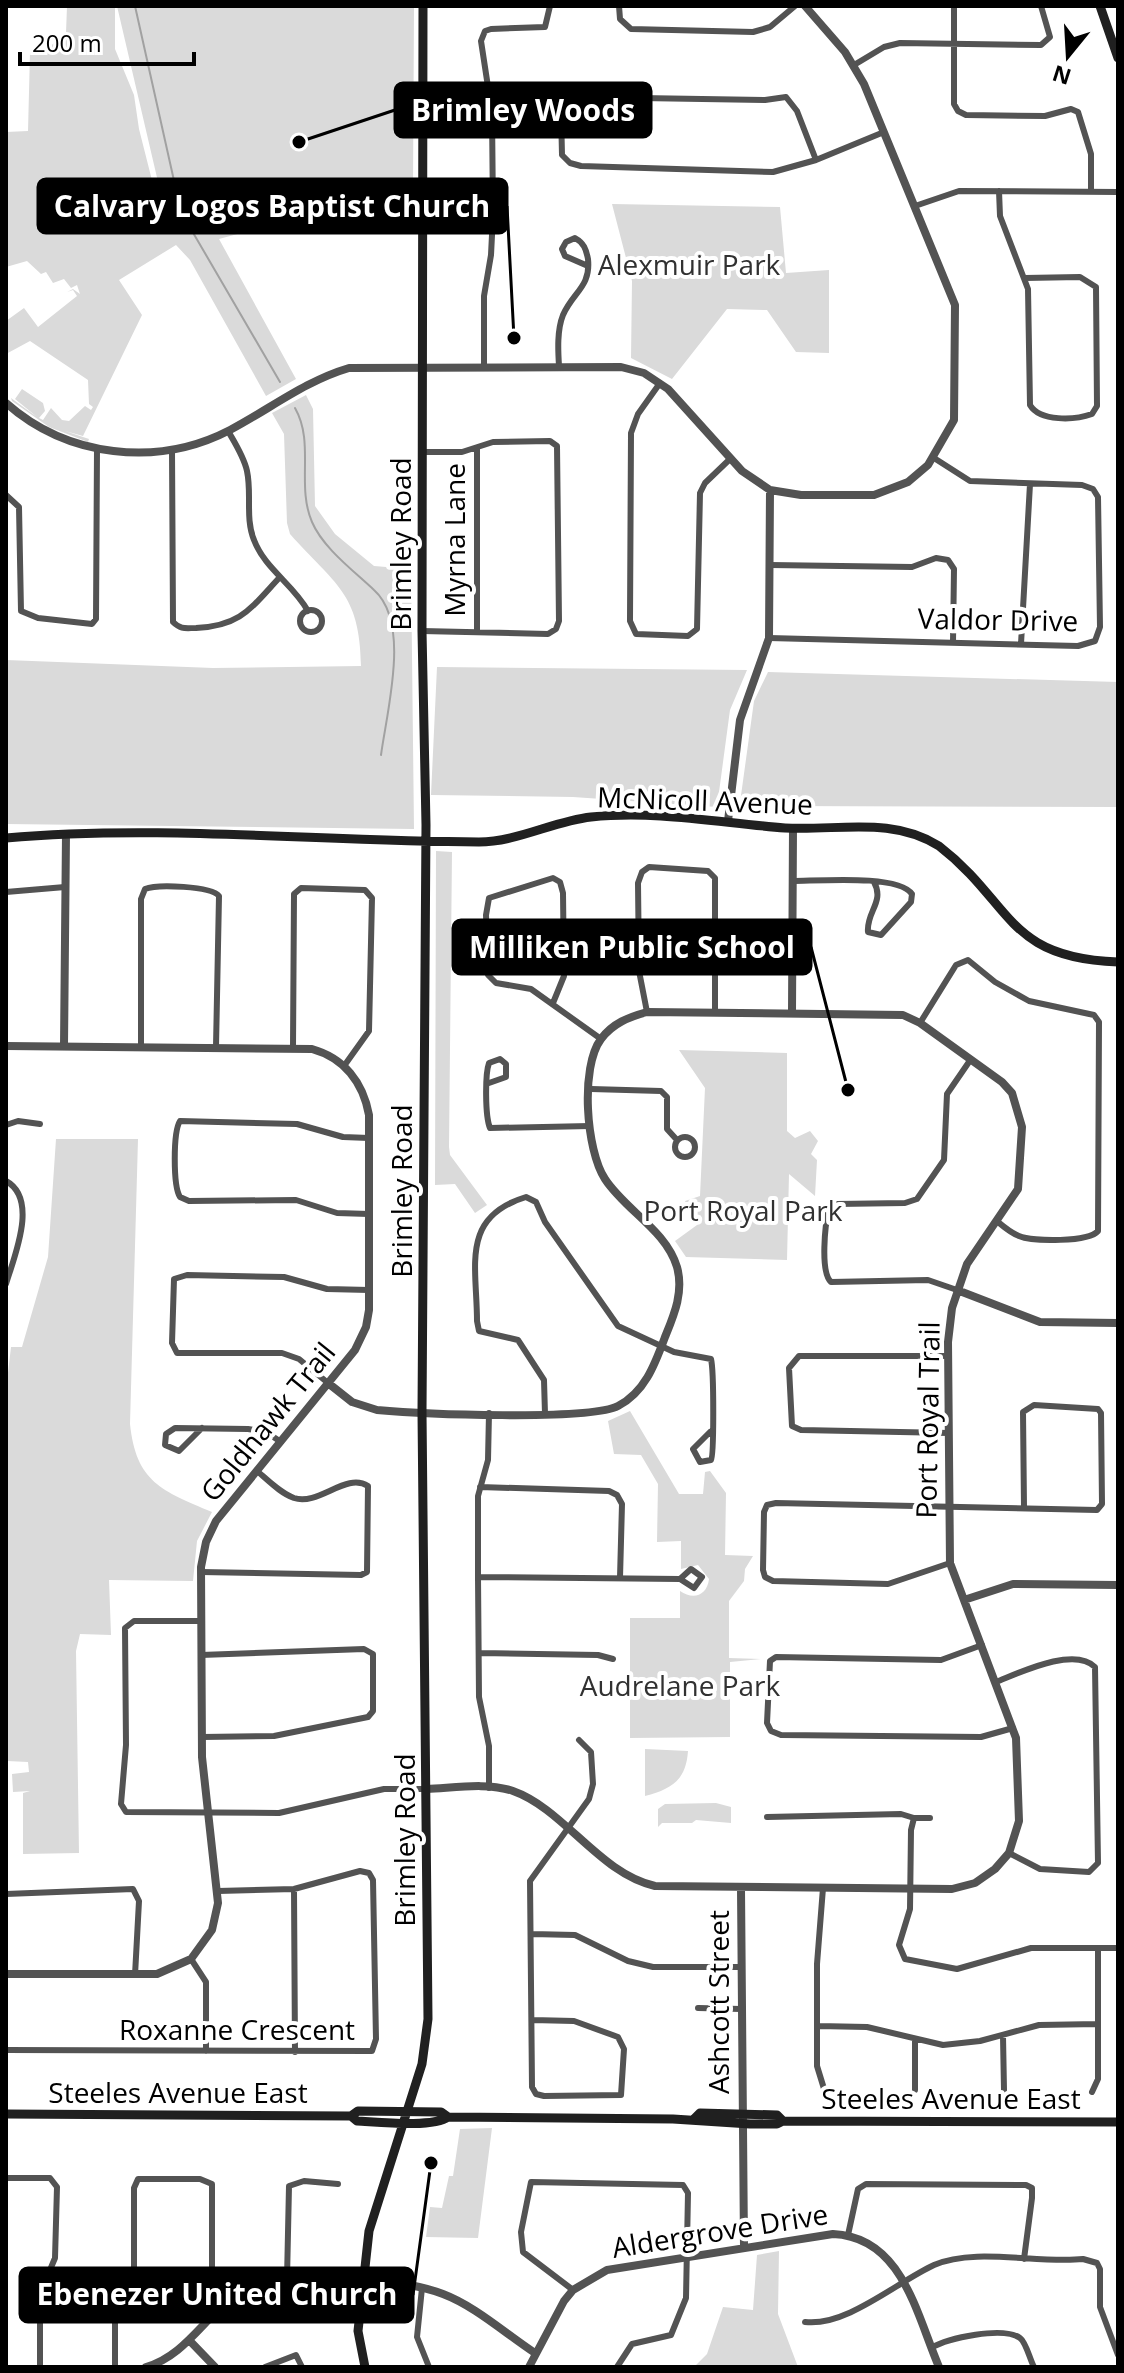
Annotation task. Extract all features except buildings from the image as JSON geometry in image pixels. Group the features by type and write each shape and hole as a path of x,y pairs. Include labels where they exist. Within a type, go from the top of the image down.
{"main road":[{"name":"Brimley Road","path":"365,2367 358,2331 373,2215 422,2064 428,2019 422,1412 426,840 422,631 423,6"},
{"path":"1100,6 1118,58"},
{"name":"McNicoll Avenue","path":"6,838 66,834 494,841 595,816 688,817 793,828 886,827 923,837 945,851 1017,930 1032,940 1074,957 1118,962"},
{"name":"Steeles Avenue East","path":"6,2114 351,2116 358,2111 407,2117 441,2112 448,2117 693,2120 700,2113 742,2119 777,2115 783,2121 1118,2122"}],"street":[{"path":"484,365 484,296 493,215 490,92 481,41 485,31 491,29 545,27 550,6"},
{"path":"619,6 620,19 631,29 753,32 770,27 795,6"},
{"path":"8,407 60,437 97,449 126,453 172,450 228,431 333,373 360,367 621,367 644,373 660,383 683,404 730,459 749,477 770,490 801,495 874,495 908,482 934,458 954,420 955,313 915,206 854,65 805,6"},
{"path":"954,6 954,104 961,113 1045,116 1071,109 1078,112 1091,154 1091,192"},
{"path":"854,65 893,44 1041,45 1050,37 1041,6"},
{"path":"816,160 797,111 786,97 765,100 578,97 569,98 562,107 562,155 577,166 773,172 816,160 884,132"},
{"path":"999,191 1000,216 1025,278 1032,410 1047,417 1092,414 1097,406 1096,287 1080,277 1025,278"},
{"path":"915,206 952,192 1118,192"},
{"path":"559,366 560,323 568,305 584,287 588,266 580,240 566,242 562,249 565,256 588,266"},
{"path":"660,383 638,414 631,433 630,621 636,634 688,636 697,629 700,493 705,483 730,459"},
{"path":"228,431 247,471 253,539 280,577 300,596 308,611"},
{"path":"422,631 548,634 558,626 559,452 550,441 493,442 462,452 423,452"},
{"name":"Myrna Lane","path":"477,448 477,632"},
{"path":"6,495 19,507 18,603 21,611 38,618 92,624 96,619 97,449"},
{"path":"172,450 173,622 185,629 228,625 242,617 280,577"},
{"name":"Valdor Drive","path":"769,638 1086,646 1097,638 1100,627 1097,493 1082,485 970,481 934,458"},
{"path":"1021,644 1030,484"},
{"path":"728,821 740,720 769,638 770,490"},
{"path":"770,565 912,567 936,558 948,560 954,569 953,642"},
{"path":"792,1012 793,828"},
{"path":"64,1046 66,834"},
{"path":"647,1012 639,971 638,883 642,872 649,867 708,871 715,878 715,1012"},
{"path":"369,1290 327,1289 284,1277 187,1275 174,1279 172,1343 177,1353 282,1353 299,1359 328,1383 366,1407 422,1412 586,1414 620,1405 645,1382 677,1309 678,1269 660,1238 606,1181 589,1142 590,1070 601,1039 531,989 491,980 487,969 487,902 493,895 553,878 560,882 563,893 564,976 553,1003"},
{"path":"792,881 874,882 904,885 912,894 911,902 881,935 868,932 867,926 878,902 879,890 874,882"},
{"path":"141,1046 141,899 145,889 154,886 209,889 219,896 216,1047"},
{"path":"6,892 65,887"},
{"path":"6,1046 293,1047 320,1052 344,1066 365,1041 370,1026 372,898 365,890 301,888 294,894 293,1047"},
{"path":"920,1023 956,965 968,960 995,982 1029,1001 1094,1015 1099,1022 1098,1231 1087,1239 1029,1238 1016,1235 998,1222"},
{"name":"Port Royal Trail","path":"601,1039 615,1025 647,1012 898,1014 920,1023 1002,1082 1012,1093 1021,1116 1020,1182 1015,1199 972,1256 957,1290 949,1325 948,1356 950,1563 1013,1728 1017,1747 1019,1821 1009,1853"},
{"path":"971,1059 947,1094 944,1160 917,1199 905,1203 837,1204 829,1209 824,1272 831,1282 928,1280 1040,1322 1118,1323"},
{"name":"Goldhawk Trail","path":"191,1959 214,1925 218,1891 202,1737 201,1572 204,1548 212,1528 364,1334 369,1290 369,1115 363,1092 344,1066"},
{"path":"489,1083 486,1116 490,1128 590,1126"},
{"path":"591,1089 661,1091 667,1097 667,1129 677,1140"},
{"path":"6,1125 18,1121 40,1124"},
{"path":"369,1138 343,1137 297,1124 180,1121 176,1130 175,1183 178,1195 189,1201 296,1200 337,1213 369,1214"},
{"path":"6,1181 20,1192 21,1213 19,1240 6,1284"},
{"path":"545,1414 544,1380 518,1340 510,1335 487,1334 477,1327 476,1239 483,1222 526,1197 536,1202 545,1222 618,1326 687,1356 711,1359 710,1432 714,1458 700,1462 693,1449 710,1432"},
{"path":"948,1356 799,1356 789,1368 789,1409 792,1426 801,1430 949,1433"},
{"path":"950,1563 888,1584 777,1582 765,1577 763,1570 764,1512 767,1505 1100,1508 1101,1413 1098,1409 1034,1405 1023,1412 1024,1507"},
{"path":"489,1413 488,1460 480,1487 478,1577 479,1697 489,1746 489,1788"},
{"path":"202,1428 179,1451 165,1445 166,1434 172,1429 202,1428 259,1430 281,1442"},
{"path":"201,1572 361,1575 367,1572 368,1486 355,1482 314,1498 298,1499 257,1471"},
{"path":"480,1487 617,1495 622,1504 620,1578"},
{"path":"478,1577 680,1579"},
{"path":"964,1600 1013,1584 1118,1585"},
{"path":"201,1621 134,1621 126,1626 121,1804 126,1812 286,1812 389,1788 489,1788 516,1792 643,1883 676,1888 910,1889 969,1885 989,1875 1009,1853 1051,1871 1089,1872 1098,1863 1095,1667 1083,1662 1047,1662 996,1682"},
{"path":"982,1645 941,1660 776,1657 768,1670 767,1723 771,1731 781,1735 981,1737 1013,1728"},
{"path":"201,1655 364,1649 373,1654 373,1711 368,1717 274,1736 202,1737"},
{"path":"480,1653 598,1655 613,1659"},
{"path":"532,2020 574,2021 618,2037 624,2049 621,2095 536,2094 532,2087 530,1881 589,1799 593,1784 591,1752 579,1740"},
{"path":"767,1817 901,1814 930,1818"},
{"path":"914,1818 911,1830 910,1909 899,1945 905,1959 957,1969 1031,1948 1118,1948"},
{"name":"Roxanne Crescent","path":"6,2050 366,2053 374,2048 372,1877 360,1871 294,1889 218,1891"},
{"path":"823,1888 817,1964 817,2066 825,2092"},
{"path":"6,1894 133,1889 139,1901 135,1975"},
{"path":"294,1889 295,2052"},
{"name":"Ashcott Street","path":"741,1889 744,2247"},
{"path":"532,1934 575,1935 628,1961 653,1967 741,1967"},
{"path":"1092,2092 1098,2079 1098,1948"},
{"path":"6,1974 135,1975 167,1971 191,1959 206,1982 206,2051"},
{"path":"698,2008 741,2009"},
{"path":"818,2026 867,2027 915,2041 943,2045 1003,2036 1039,2025 1098,2024"},
{"path":"1003,2036 1004,2090"},
{"path":"915,2041 915,2090"},
{"path":"6,2178 50,2178 57,2187 55,2258 40,2294 40,2367"},
{"path":"115,2367 115,2311 133,2278 134,2188 138,2179 200,2179 212,2184 213,2288 227,2304"},
{"path":"287,2279 289,2186 304,2181 338,2184"},
{"path":"573,2290 523,2252 521,2232 531,2182 683,2185 688,2193 686,2298 671,2335 632,2344 617,2367"},
{"path":"848,2235 858,2189 866,2184 1026,2185 1032,2192 1024,2259"},
{"name":"Aldergrove Drive","path":"529,2367 557,2312 573,2290 607,2270 744,2247 848,2235 884,2252 896,2265 939,2367"},
{"path":"805,2322 829,2322 945,2262 1083,2259 1097,2263 1101,2275 1100,2307 1118,2355"},
{"path":"146,2367 169,2357 252,2285 287,2279 365,2280 422,2288 455,2300 535,2353"},
{"path":"422,2288 417,2337 429,2367"},
{"path":"931,2348 965,2335 1015,2336 1023,2341 1034,2367"},
{"path":"189,2340 215,2367"},
{"path":"265,2367 296,2355 302,2367"}],"green space":[{"path":"67,6 115,6 115,49 134,95 139,129 159,208 169,229 117,6 414,6 413,187 219,239 296,379 266,396 190,260 176,245 119,280 142,315 83,436 65,431 89,439 88,442 49,427 12,401 11,398 37,417 15,399 22,389 43,403 45,411 39,418 43,420 51,408 62,420 69,421 85,406 91,410 93,407 89,404 88,380 30,341 6,354 6,321 24,308 38,327 77,296 73,290 67,292 73,289 80,294 77,285 71,288 64,279 53,283 46,272 41,274 27,261 6,267 6,132 28,131 30,53 47,49 66,33"},
{"name":"Alexmuir Park","path":"612,204 780,207 786,273 829,270 829,353 796,352 767,310 727,309 672,379 631,358 632,281"},
{"path":"306,395 313,409 315,506 335,534 374,566 411,569 414,829 6,824 6,660 213,668 361,666 360,641 350,605 332,579 290,534 287,523 284,434 272,413"},
{"path":"437,667 747,670 730,710 717,807 573,797 431,795"},
{"path":"768,672 1118,682 1118,807 774,806 739,810 754,701"},
{"path":"436,851 452,852 449,1147 450,1155 487,1205 475,1213 455,1184 435,1185"},
{"name":"Port Royal Park","path":"679,1050 787,1053 787,1131 795,1138 810,1131 818,1141 811,1154 817,1160 815,1196 789,1174 787,1260 686,1257 675,1241 697,1225 685,1201 700,1196 705,1088"},
{"path":"56,1139 138,1139 130,1424 133,1444 145,1472 154,1482 179,1498 212,1512 197,1541 193,1581 109,1580 111,1635 80,1634 76,1651 79,1853 23,1854 23,1793 30,1791 13,1792 12,1774 29,1772 28,1762 7,1761 6,1390 11,1347 22,1347 48,1257"},
{"name":"Audrelane Park","path":"630,1411 679,1494 703,1494 705,1472 710,1471 726,1493 725,1555 753,1556 745,1569 744,1581 729,1601 729,1658 761,1659 730,1662 730,1737 630,1738 630,1618 680,1618 680,1591 699,1595 709,1579 698,1565 681,1569 681,1541 657,1542 658,1484 641,1455 614,1454 608,1421"},
{"path":"645,1749 688,1751 684,1769 676,1782 645,1796"},
{"path":"716,1803 731,1807 731,1823 696,1820 692,1823 662,1823 658,1827 658,1809 665,1804"},
{"path":"492,2128 478,2238 426,2237 430,2207 442,2208 449,2176 453,2176 460,2129"},
{"path":"779,2251 778,2314 798,2367 694,2367 707,2354 723,2307 753,2310 757,2255"}],"waterway":[{"path":"135,6 181,212 280,382"},
{"path":"295,408 304,435 305,494 312,522 331,550 374,590 385,605 392,623 394,668 381,755"}],"place":[{"name":"Brimley Woods","path":"299,142"},
{"name":"Calvary Logos Baptist Church","path":"514,338"},
{"name":"Milliken Public School","path":"848,1090"},
{"name":"Ebenezer United Church","path":"431,2163"}]}
